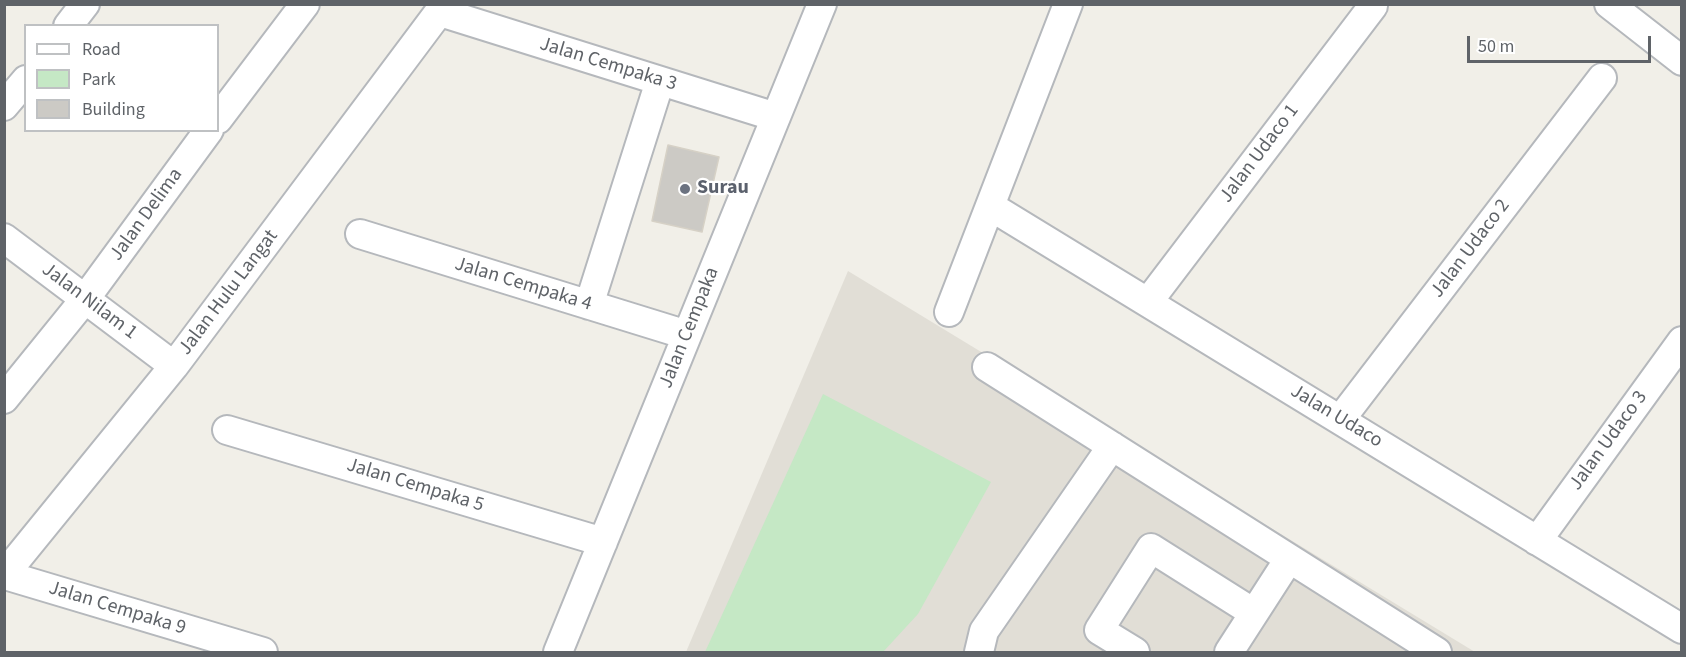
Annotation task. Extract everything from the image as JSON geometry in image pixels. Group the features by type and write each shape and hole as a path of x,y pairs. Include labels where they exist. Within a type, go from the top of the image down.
{"street":[{"path":"219,118 305,4"},
{"name":"Jalan Cempaka","path":"558,652 822,4"},
{"path":"949,312 1068,4"},
{"path":"1609,4 1680,56"},
{"name":"Jalan Udaco 1","path":"1148,302 1373,6"},
{"name":"Jalan Cempaka 3","path":"442,8 776,117"},
{"name":"Jalan Hulu Langat","path":"5,575 174,366 442,8"},
{"name":"Jalan Udaco 2","path":"1340,420 1602,78"},
{"path":"589,305 660,81"},
{"path":"4,106 24,82"},
{"name":"Jalan Delima","path":"4,399 85,299 208,132"},
{"name":"Jalan Udaco","path":"990,206 1682,629"},
{"name":"Jalan Cempaka 4","path":"360,234 687,335"},
{"name":"Jalan Nilam 1","path":"4,238 174,366"},
{"name":"Jalan Udaco 3","path":"1537,541 1682,341"},
{"path":"987,367 1437,652"},
{"name":"Jalan Cempaka 5","path":"227,430 603,542"},
{"path":"979,652 984,631 1112,446"},
{"path":"1135,652 1099,630 1152,548 1254,613"},
{"path":"1229,652 1289,559"},
{"name":"Jalan Cempaka 9","path":"5,575 263,652"}],"shaded area":[{"path":"848,271 1475,652 686,652"}],"green space":[{"path":"823,394 991,482 918,614 883,652 705,652"}],"building":[{"name":"Surau","path":"668,145 719,157 702,232 652,221"}],"place":[{"name":"Surau","path":"685,189"}]}
